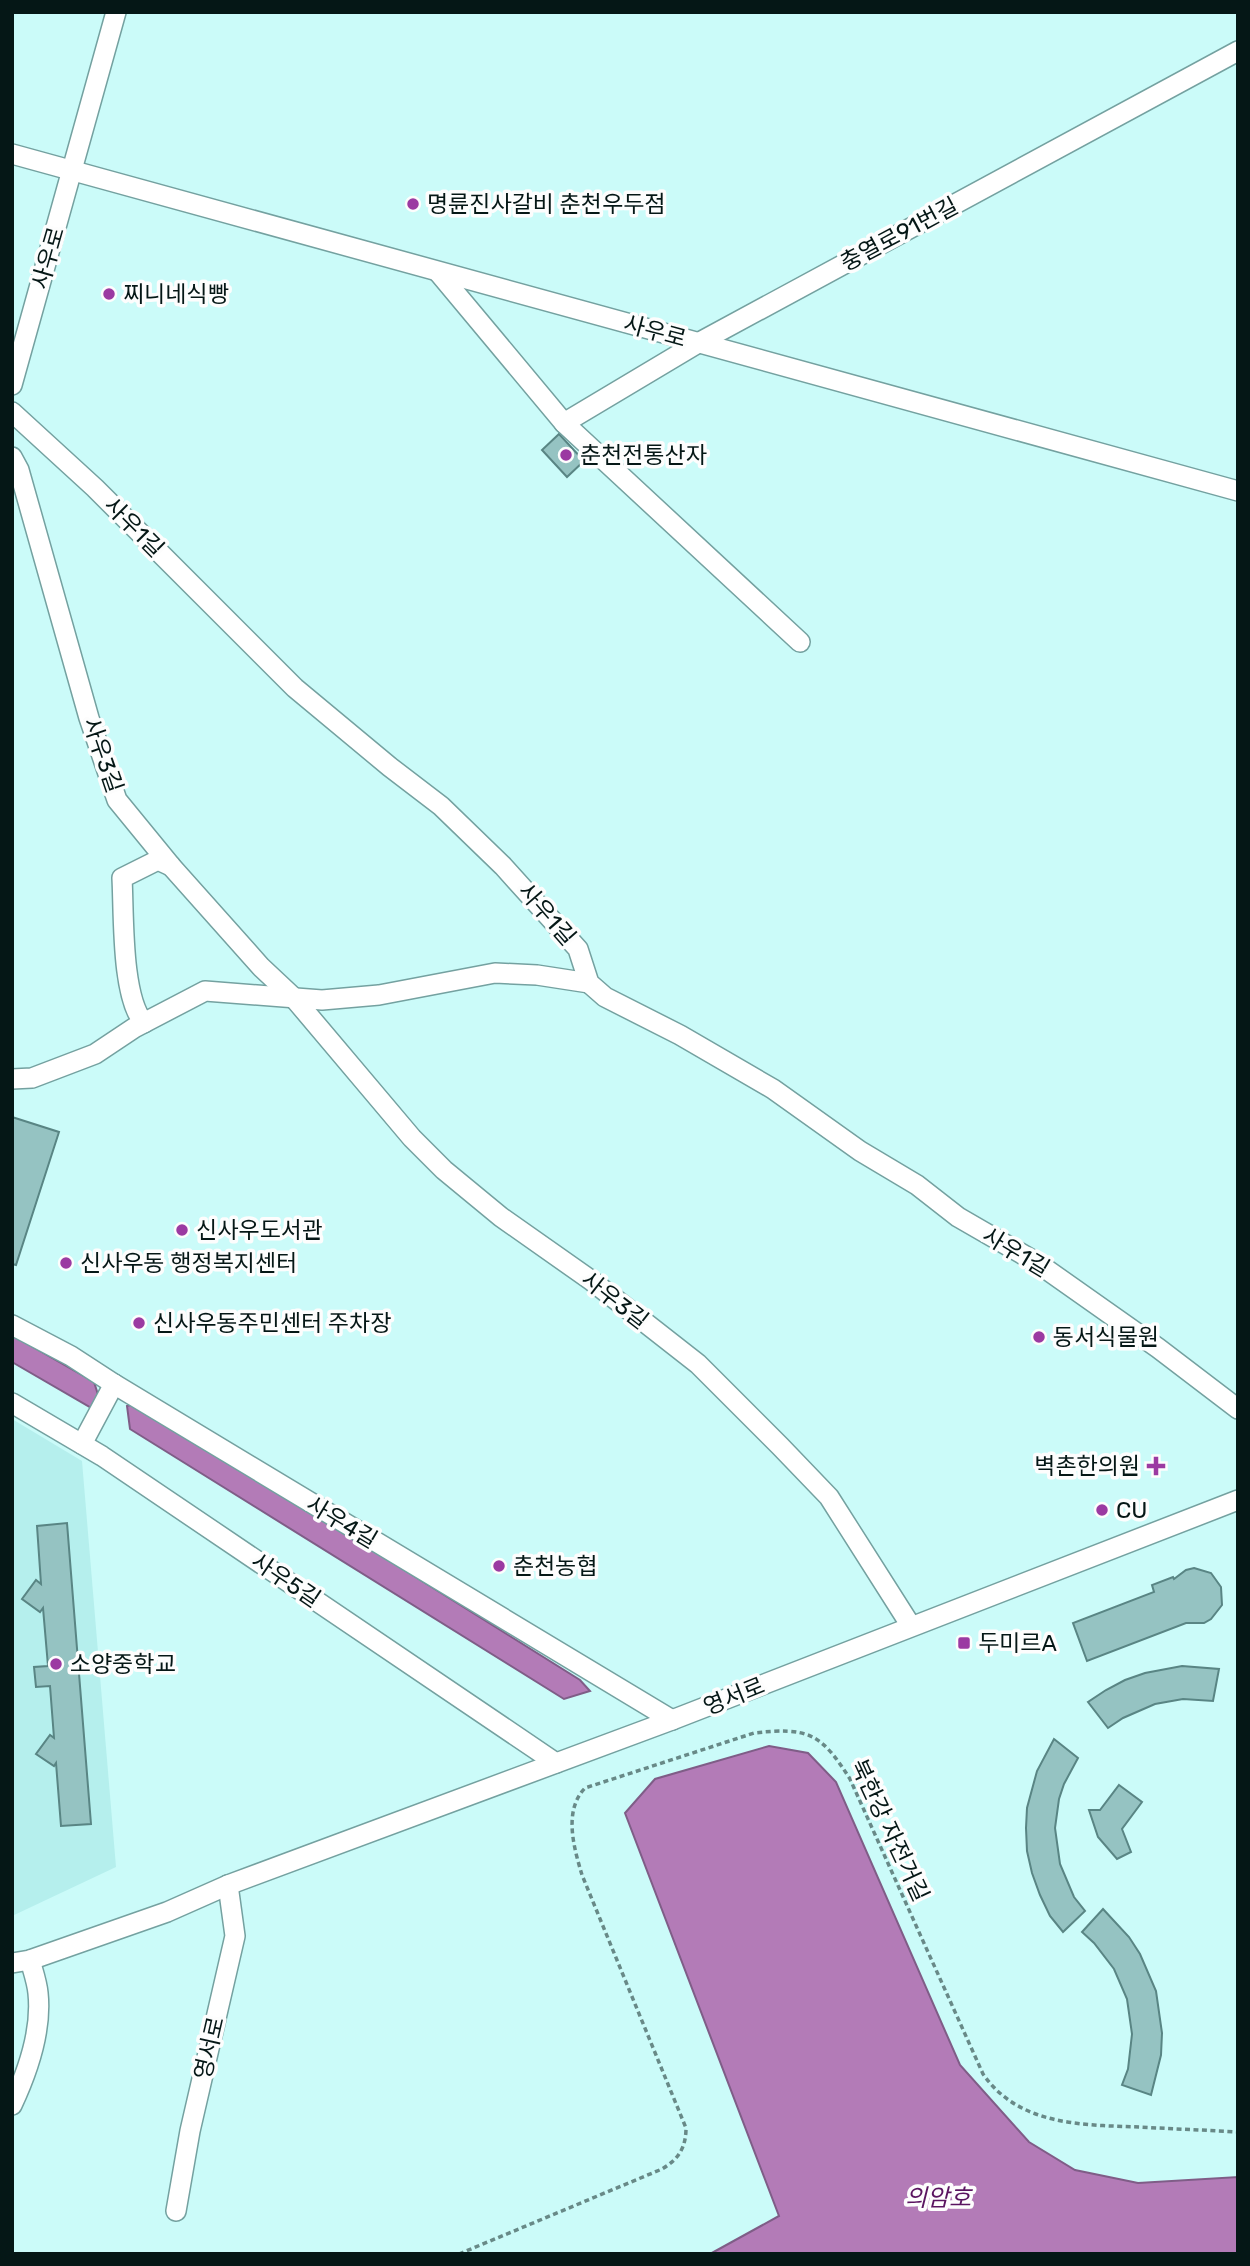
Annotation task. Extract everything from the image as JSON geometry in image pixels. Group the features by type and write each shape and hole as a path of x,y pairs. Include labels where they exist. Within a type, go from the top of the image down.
{"street":[{"name":"사우로","path":"12,384 116,12"},
{"name":"충열로91번길","path":"564,424 698,343 1238,51"},
{"path":"12,155 72,171"},
{"name":"사우로","path":"72,171 1238,491"},
{"path":"438,272 564,424 800,642"},
{"name":"사우1길","path":"12,412 95,488 295,688 441,806 503,866 578,948 589,983 605,997 680,1035 773,1089 860,1151 917,1185 958,1217 1036,1262 1158,1348 1238,1409"},
{"name":"사우3길","path":"12,457 19,470 89,718 117,800 171,866 261,967 293,997 412,1138 444,1170 501,1217 592,1281 698,1364 780,1446 829,1497 911,1626"},
{"path":"144,1023 139,1016 127,972 122,878 158,860 171,866"},
{"path":"12,1079 32,1078 94,1054 144,1023 205,991 322,1000 379,995 495,974 537,975 589,983"},
{"name":"사우4길","path":"12,1325 71,1356 672,1720"},
{"path":"82,1444 114,1384"},
{"name":"사우5길","path":"12,1404 82,1444 556,1763"},
{"name":"영서로","path":"21,1962 167,1912 228,1885 672,1720 1238,1500"},
{"name":"영서로","path":"176,2211 190,2132 234,1936 228,1885"},
{"path":"12,2105 30,2062 36,2027 38,1994 21,1962"}],"path":[{"name":"북한강 자전거길","path":"459,2254 662,2169 673,2163 682,2151 687,2128 582,1875 573,1832 573,1806 585,1788 754,1733 780,1730 811,1735 837,1758 850,1779 983,2074 1000,2095 1032,2114 1079,2124 1238,2132"}],"shaded area":[{"name":"소양중학교","path":"12,1419 82,1461 116,1867 12,1916"}],"water":[{"path":"12,1335 94,1382 100,1401 95,1410 12,1362"},
{"path":"138,1403 580,1680 590,1691 564,1699 130,1429 127,1406"},
{"name":"의암호","path":"769,1746 808,1753 836,1782 960,2065 1029,2142 1075,2170 1138,2183 1238,2177 1238,2254 710,2254 779,2216 625,1813 655,1779"}],"building":[{"path":"559,434 584,461 567,477 542,450"},
{"path":"12,1117 59,1132 16,1265 12,1264"},
{"path":"67,1523 91,1824 61,1826 56,1763 54,1766 36,1754 50,1735 54,1738 50,1686 36,1687 34,1667 48,1666 43,1608 40,1612 22,1599 36,1580 41,1584 37,1526"},
{"path":"1194,1568 1211,1573 1221,1587 1222,1605 1211,1619 1204,1623 1186,1623 1087,1661 1073,1623 1154,1592 1152,1585 1173,1577 1174,1579 1186,1570"},
{"path":"1182,1666 1219,1669 1213,1701 1183,1699 1155,1704 1108,1728 1088,1702 1125,1680"},
{"path":"1054,1739 1078,1758 1059,1799 1055,1828 1060,1864 1074,1897 1085,1911 1063,1932 1050,1916 1040,1895 1027,1851 1027,1808 1037,1771"},
{"path":"1119,1785 1142,1802 1122,1829 1131,1852 1117,1859 1098,1837 1089,1810 1100,1810"},
{"path":"1103,1909 1129,1937 1140,1954 1156,1991 1162,2033 1161,2055 1151,2095 1122,2085 1128,2069 1132,2034 1127,1999 1114,1969 1082,1932"}],"place":[{"name":"명륜진사갈비 춘천우두점","path":"413,204"},
{"name":"찌니네식빵","path":"109,294"},
{"name":"춘천전통산자","path":"566,455"},
{"name":"신사우도서관","path":"182,1230"},
{"name":"신사우동 행정복지센터","path":"66,1263"},
{"name":"신사우동주민센터 주차장","path":"139,1323"},
{"name":"동서식물원","path":"1039,1337"},
{"name":"벽촌한의원","path":"1156,1466"},
{"name":"CU","path":"1102,1510"},
{"name":"춘천농협","path":"499,1566"},
{"name":"두미르A","path":"964,1643"},
{"name":"소양중학교","path":"56,1664"}]}
